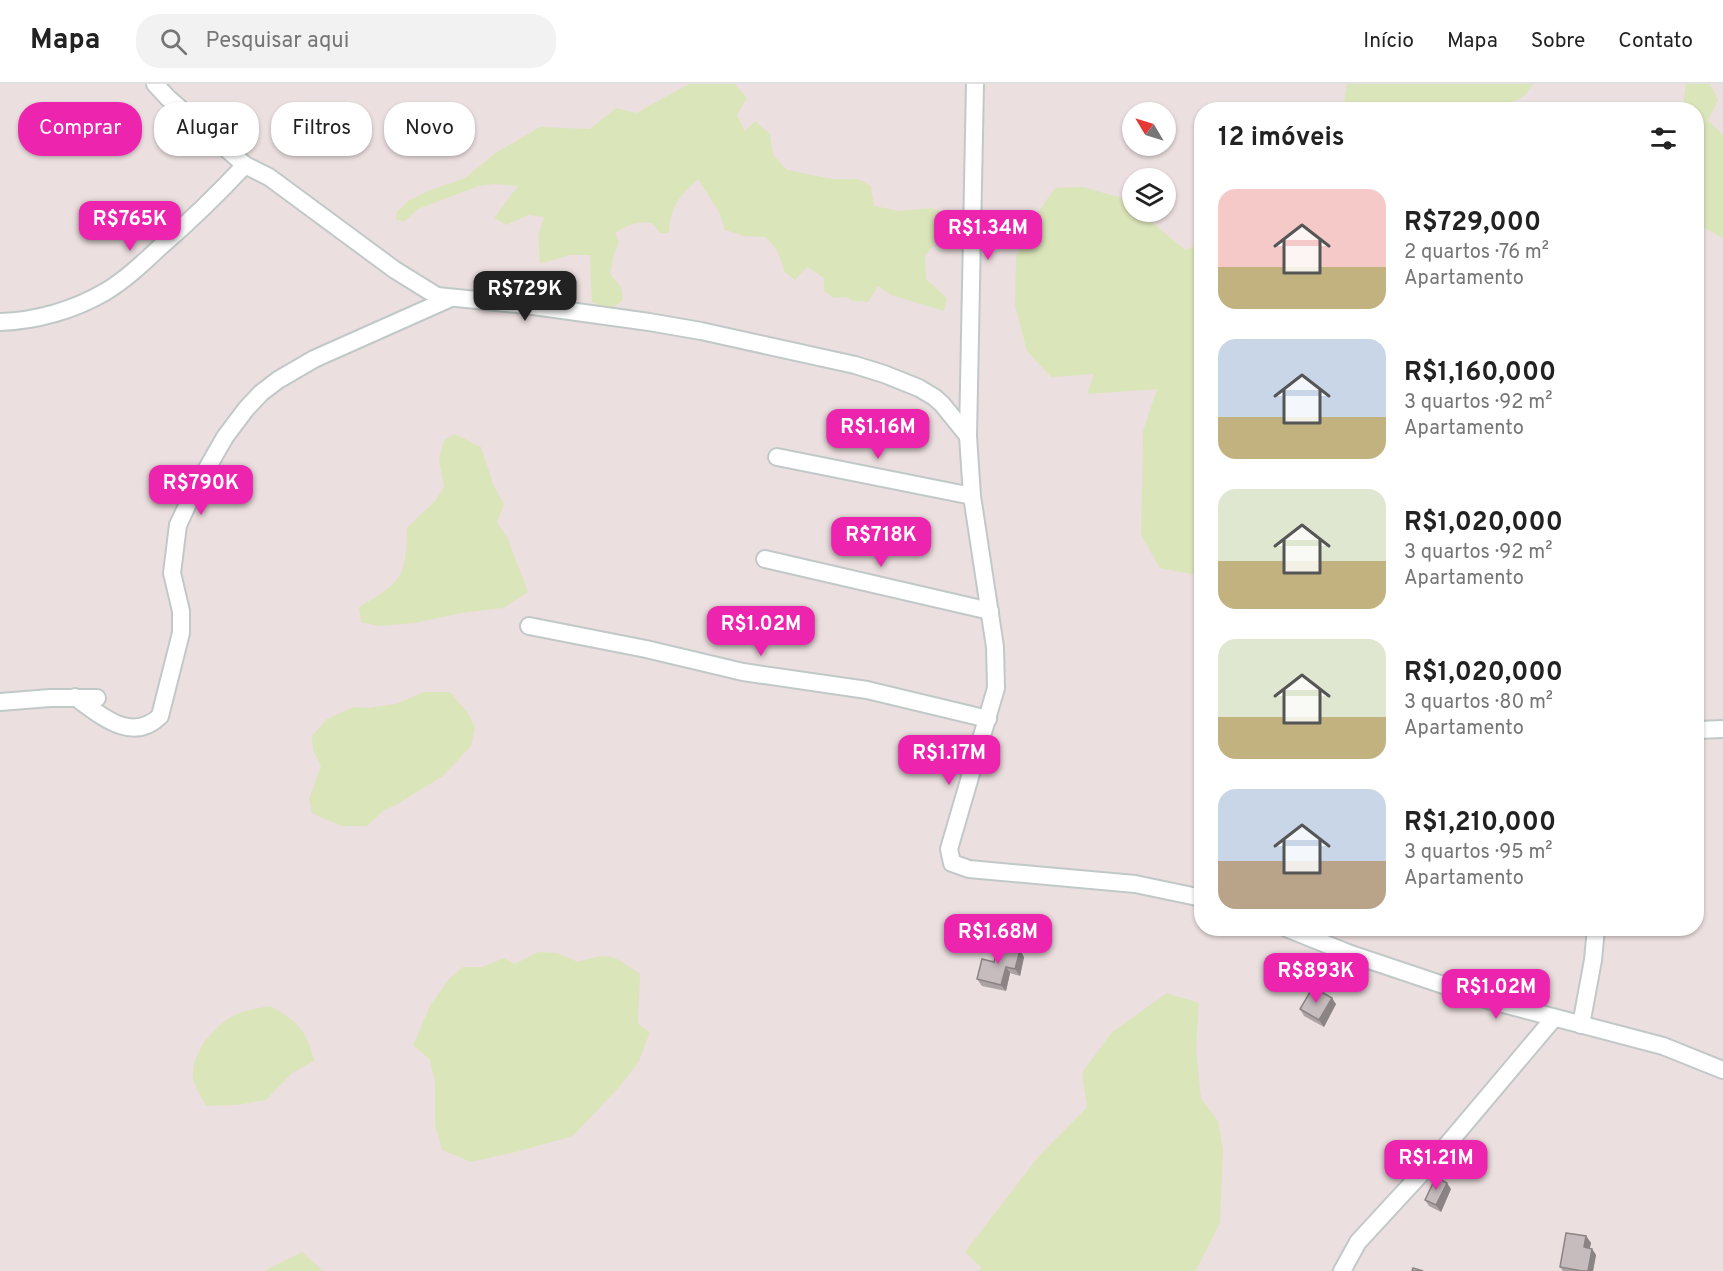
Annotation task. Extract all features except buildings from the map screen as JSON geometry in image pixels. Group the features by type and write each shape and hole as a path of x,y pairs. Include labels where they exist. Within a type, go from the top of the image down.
{"street":[{"path":"155,84 245,165 269,177 416,284 437,296 526,305 649,322 701,331 855,365 919,388 934,397 968,436"},
{"path":"975,84 968,436 972,496 995,647 996,688 949,849 952,863 969,869 1136,884 1194,896"},
{"path":"0,322 23,321 72,308 105,292 135,270 186,225 245,165"},
{"path":"75,697 109,721 128,728 142,728 152,724 160,716 181,633 181,611 172,573 178,525 193,493 225,437 246,409 278,380 314,359 451,298"},
{"path":"777,457 972,496"},
{"path":"765,559 990,610"},
{"path":"529,626 646,648 743,672 867,690 988,719"},
{"path":"0,702 14,699 97,698"},
{"path":"1704,730 1723,729"},
{"path":"1308,936 1488,1000 1663,1046 1723,1070"},
{"path":"1581,1025 1595,936"},
{"path":"1341,1271 1358,1242 1441,1152 1554,1018"}],"green space":[{"path":"689,84 735,84 747,98 737,115 745,131 755,121 770,134 773,155 787,170 833,179 858,179 871,186 874,206 899,211 930,208 948,213 939,236 925,257 926,279 947,298 944,311 891,295 878,286 868,302 853,301 847,297 834,298 824,291 824,278 807,267 795,280 785,272 777,250 766,237 744,236 725,230 720,214 698,179 677,203 669,233 660,233 652,223 641,223 632,224 615,233 619,242 610,274 621,287 623,300 610,310 592,302 590,255 570,255 540,264 538,236 544,217 528,215 506,225 494,218 518,186 494,184 479,186 418,209 405,221 396,220 397,212 408,201 465,178 494,154 540,127 590,129 616,108 636,113"},
{"path":"1347,84 1533,84 1519,99 1512,102 1344,102"},
{"path":"1686,84 1710,84 1718,100 1708,120 1723,135 1723,238 1704,228 1704,102 1684,102"},
{"path":"1083,187 1122,198 1122,222 1152,222 1185,250 1194,247 1194,575 1160,568 1141,535 1143,431 1157,389 1087,394 1094,374 1051,377 1027,351 1015,305 1016,256 1034,218 1055,188"},
{"path":"455,434 481,447 493,484 504,504 497,522 508,539 528,592 503,608 461,613 415,623 379,626 361,622 359,607 384,591 399,577 405,557 407,528 435,501 444,487 439,459 444,440"},
{"path":"424,692 450,692 468,713 475,727 471,746 443,776 383,811 367,826 341,826 312,813 309,799 321,766 313,750 312,736 327,719 354,707 369,708 396,704"},
{"path":"538,952 557,953 578,962 598,957 612,957 640,974 638,1024 650,1032 639,1061 621,1085 573,1136 471,1162 442,1150 435,1125 435,1083 430,1060 413,1045 431,1004 448,980 463,967 483,967 503,958 515,964"},
{"path":"1167,993 1199,1003 1196,1049 1201,1098 1218,1121 1223,1150 1220,1223 1196,1271 979,1271 982,1268 965,1252 1038,1157 1087,1107 1082,1073 1111,1033"},
{"path":"270,1006 300,1027 308,1041 314,1061 292,1073 266,1100 237,1105 206,1106 193,1080 195,1062 203,1044 217,1028 233,1016"},
{"path":"302,1252 323,1271 264,1271"}]}
